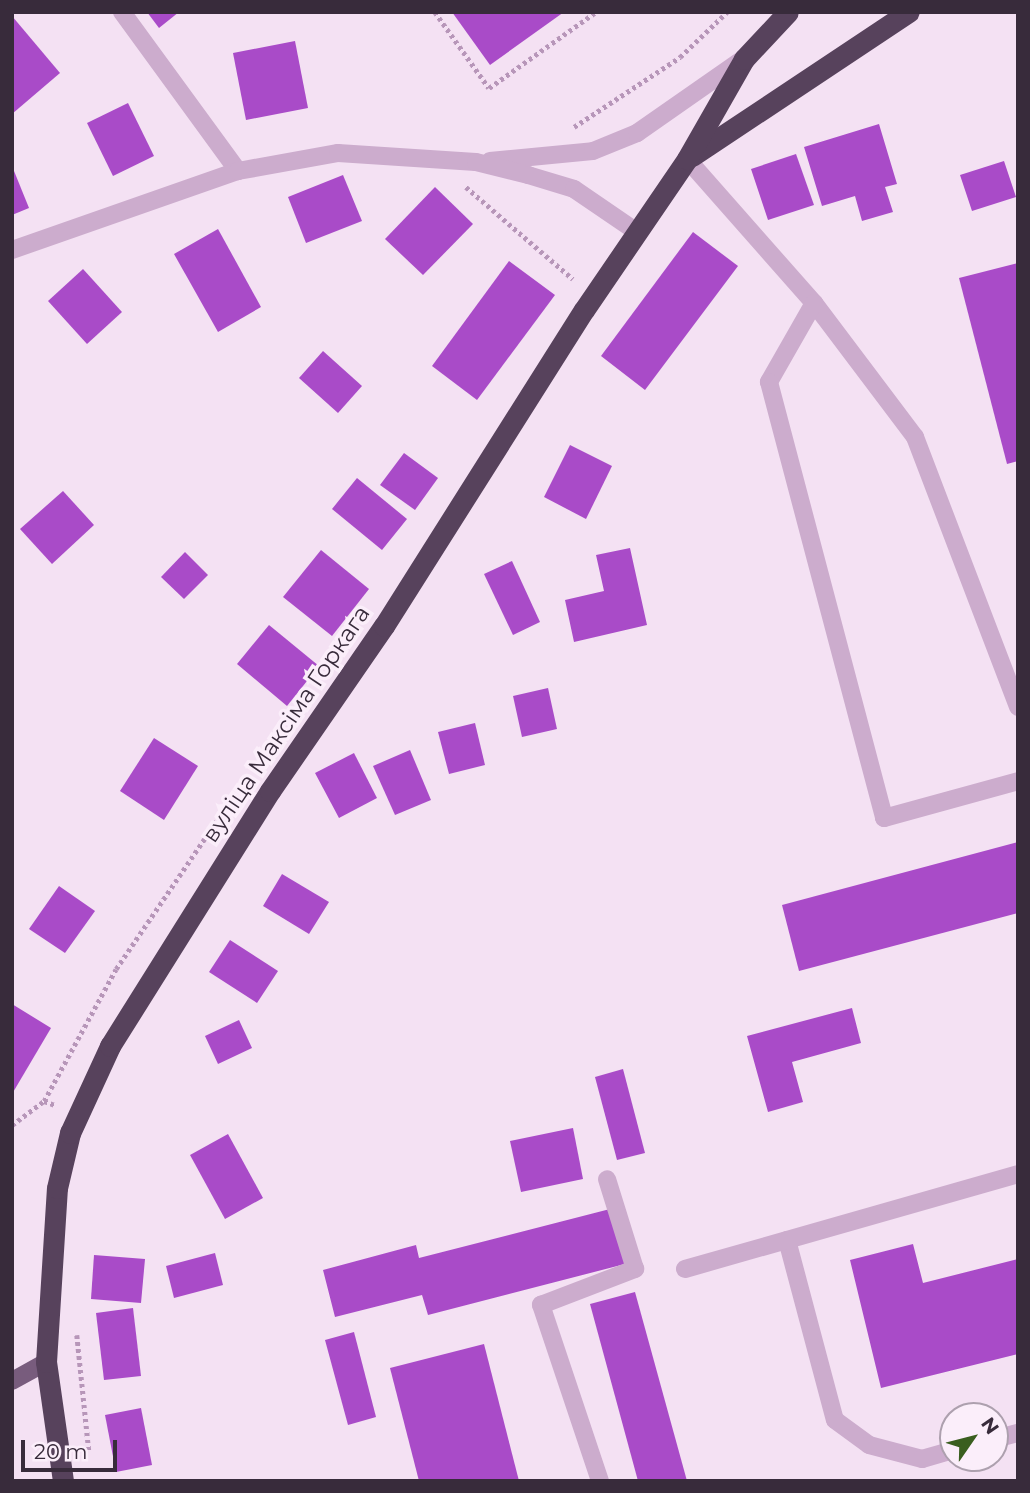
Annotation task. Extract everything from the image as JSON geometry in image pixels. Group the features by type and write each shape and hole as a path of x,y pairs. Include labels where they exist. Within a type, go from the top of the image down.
{"highway":[{"name":"вуліца Максіма Горкага","path":"64,1481 46,1362 57,1188 70,1133 110,1046 270,791 384,626 637,232 687,159 744,59 788,12"},
{"path":"881,12 908,13"},
{"name":"вуліца Максіма Горкага","path":"687,159 908,13"}],"main road":[{"path":"12,1381 46,1362"}],"street":[{"path":"122,12 238,171"},
{"path":"12,250 238,171 338,153 476,162 593,150 637,133 744,59"},
{"path":"687,159 814,303 915,437 1018,707"},
{"path":"476,162 574,189 637,232"},
{"path":"814,303 769,382 884,818 1018,781"},
{"path":"685,1269 1018,1174"},
{"path":"600,1481 541,1305 635,1269 607,1180"},
{"path":"787,1240 835,1420 869,1445 922,1459 939,1454"}],"path":[{"path":"435,12 489,88 596,12"},
{"path":"566,132 680,57 727,12"},
{"path":"464,186 579,284"},
{"path":"44,1101 116,969 223,811"},
{"path":"75,1321 90,1467"}],"building":[{"path":"147,12 179,12 159,28"},
{"path":"452,12 564,12 490,65"},
{"path":"12,16 60,73 12,114"},
{"path":"295,41 308,108 246,120 233,53"},
{"path":"128,103 154,156 113,176 87,123"},
{"path":"879,124 897,184 885,187 893,212 862,221 855,196 822,206 804,147"},
{"path":"796,154 814,205 768,220 751,169"},
{"path":"1004,161 1016,197 972,211 960,175"},
{"path":"12,166 29,208 12,215"},
{"path":"343,175 362,221 306,243 288,197"},
{"path":"435,187 473,224 423,275 385,239"},
{"path":"218,229 261,307 218,332 174,254"},
{"path":"693,232 738,266 645,390 601,356"},
{"path":"509,261 555,295 477,400 432,366"},
{"path":"1018,263 1018,461 1007,464 959,278"},
{"path":"83,269 122,312 87,344 48,301"},
{"path":"323,351 362,386 338,413 299,378"},
{"path":"570,445 612,466 586,519 544,497"},
{"path":"404,453 438,478 415,510 380,485"},
{"path":"357,478 407,519 382,550 332,509"},
{"path":"63,491 94,525 52,564 20,529"},
{"path":"630,548 647,625 574,642 565,600 604,591 596,555"},
{"path":"321,550 369,589 332,636 283,597"},
{"path":"185,552 208,575 184,599 161,577"},
{"path":"512,561 540,622 513,635 484,574"},
{"path":"269,625 319,666 287,706 237,664"},
{"path":"548,688 557,729 522,737 513,696"},
{"path":"475,723 485,765 449,774 438,732"},
{"path":"154,738 198,766 164,820 120,791"},
{"path":"410,750 431,800 395,815 373,766"},
{"path":"354,753 377,798 339,818 315,773"},
{"path":"1018,842 1018,913 799,971 782,905"},
{"path":"282,874 329,902 309,934 263,906"},
{"path":"59,886 95,911 65,953 29,929"},
{"path":"230,940 278,971 257,1003 209,972"},
{"path":"12,1004 51,1028 12,1094"},
{"path":"852,1008 861,1043 792,1062 803,1102 768,1112 747,1036"},
{"path":"239,1020 252,1048 218,1064 205,1036"},
{"path":"623,1069 645,1153 617,1160 595,1077"},
{"path":"573,1128 583,1179 521,1192 510,1141"},
{"path":"228,1134 263,1198 225,1219 190,1155"},
{"path":"610,1209 625,1264 428,1315 422,1295 335,1317 323,1270 416,1245 419,1258"},
{"path":"913,1244 923,1283 1018,1259 1018,1354 881,1388 850,1260"},
{"path":"215,1253 223,1285 174,1298 166,1266"},
{"path":"94,1255 145,1259 141,1303 91,1299"},
{"path":"635,1292 687,1481 638,1481 590,1304"},
{"path":"133,1308 141,1376 104,1380 96,1313"},
{"path":"354,1332 376,1417 348,1425 325,1340"},
{"path":"484,1344 519,1481 419,1481 390,1368"},
{"path":"141,1408 152,1465 116,1472 105,1415"}]}
